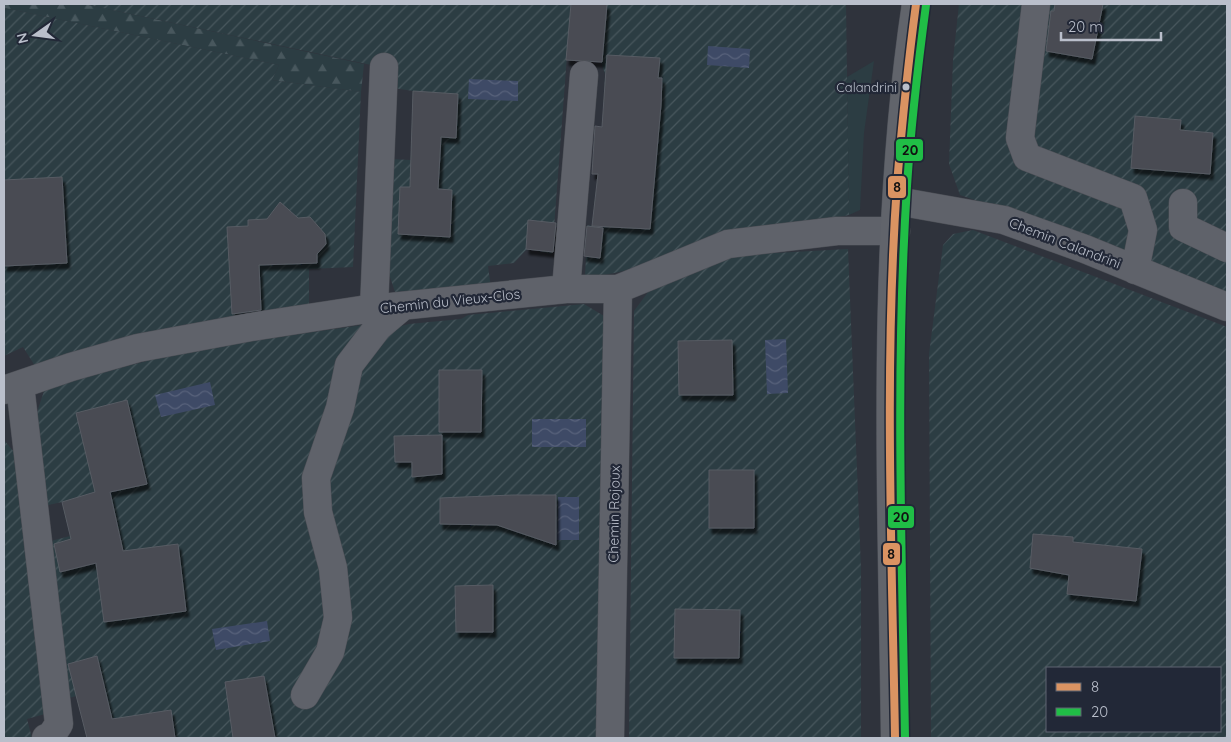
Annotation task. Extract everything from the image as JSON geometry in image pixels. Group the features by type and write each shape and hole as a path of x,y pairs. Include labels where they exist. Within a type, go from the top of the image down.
{"main road":[{"path":"895,738 891,399 897,201 916,4"}],"street":[{"path":"1036,4 1020,138 1028,157 1133,198 1144,230 1135,270"},
{"path":"374,308 384,67"},
{"path":"566,289 584,75"},
{"name":"Chemin Calandrini","path":"897,201 1004,220 1227,307"},
{"path":"1183,203 1184,227 1227,248"},
{"name":"Chemin du Vieux-Clos","path":"12,387 138,348 251,327 374,308 566,289 618,289 728,244 836,231 896,231"},
{"name":"Chemin Rojoux","path":"610,738 618,289"},
{"path":"305,695 330,652 338,618 333,568 318,512 316,478 340,408 350,365 378,327 404,306"},
{"path":"12,387 59,724 51,736 46,738"}],"green space":[{"path":"4,4 84,4 364,64 361,92 272,80 279,65 4,8"},
{"path":"84,4 846,4 849,215 655,264 589,278 585,275 588,225 593,226 595,199 652,203 661,105 604,101 605,74 601,62 603,31 569,29 552,254 527,249 514,263 488,266 491,288 396,295 385,262 390,159 411,160 413,91 393,88 376,66"},
{"path":"959,4 1227,4 1227,292 1100,242 960,195 949,164 953,60"},
{"path":"4,8 279,65 272,80 361,92 353,267 309,269 309,311 35,366 23,347 4,356"},
{"path":"874,61 864,133 860,210 849,215 847,77"},
{"path":"973,230 1227,327 1227,738 931,738 929,354 943,245 953,234"},
{"path":"848,249 861,568 861,738 629,738 634,311 651,288 719,256"},
{"path":"584,304 604,316 598,738 79,738 100,735 92,692 65,699 47,542 70,536 62,502 44,506 34,421 45,388 188,350 369,324 386,330 409,324 461,319 468,315"},
{"path":"4,440 15,453 45,714 27,719 32,738 4,738"}],"water":[{"path":"708,46 750,49 749,68 707,65"},
{"path":"469,79 518,81 518,101 468,99"},
{"path":"786,339 788,393 767,394 765,340"},
{"path":"210,382 215,405 161,417 155,395"},
{"path":"532,419 586,419 586,447 532,447"},
{"path":"558,497 579,497 579,540 557,540"},
{"path":"267,621 270,641 216,650 212,629"}],"building":[{"path":"571,4 607,4 602,62 566,60"},
{"path":"1055,4 1103,4 1092,59 1046,51 1051,11 1054,11"},
{"path":"607,55 660,58 658,78 662,78 661,105 650,229 592,226 598,174 592,174 595,126 602,127"},
{"path":"413,91 458,94 456,138 441,137 438,189 452,190 450,237 398,234 400,187 410,187"},
{"path":"1135,116 1181,120 1180,130 1213,133 1210,174 1131,168"},
{"path":"62,177 67,263 4,266 4,180"},
{"path":"280,202 298,218 310,217 325,234 326,244 317,254 317,263 259,265 261,310 232,314 227,227 248,226 248,220 267,219"},
{"path":"528,220 556,223 553,252 526,249"},
{"path":"587,226 603,228 600,258 584,256"},
{"path":"732,340 733,395 679,395 678,341"},
{"path":"439,370 482,370 481,432 439,432"},
{"path":"127,400 147,484 110,492 123,551 178,544 186,611 104,622 96,563 60,572 54,544 71,539 62,502 95,492 76,413"},
{"path":"442,435 442,474 412,477 412,462 395,462 394,436"},
{"path":"709,470 754,470 754,528 709,528"},
{"path":"556,495 556,545 497,525 440,524 440,498"},
{"path":"1033,534 1073,537 1073,542 1142,549 1136,601 1067,594 1069,575 1030,568"},
{"path":"493,585 493,632 456,632 455,586"},
{"path":"675,609 740,610 739,658 674,658"},
{"path":"97,656 112,719 171,710 175,738 87,738 68,664"},
{"path":"264,676 275,738 233,738 225,682"}],"transit line":[{"name":"8","path":"895,738 890,461 891,322 897,184 916,4"},
{"name":"20","path":"905,738 900,462 901,324 909,163 926,5"}],"place":[{"name":"Calandrini","path":"906,87"}]}
